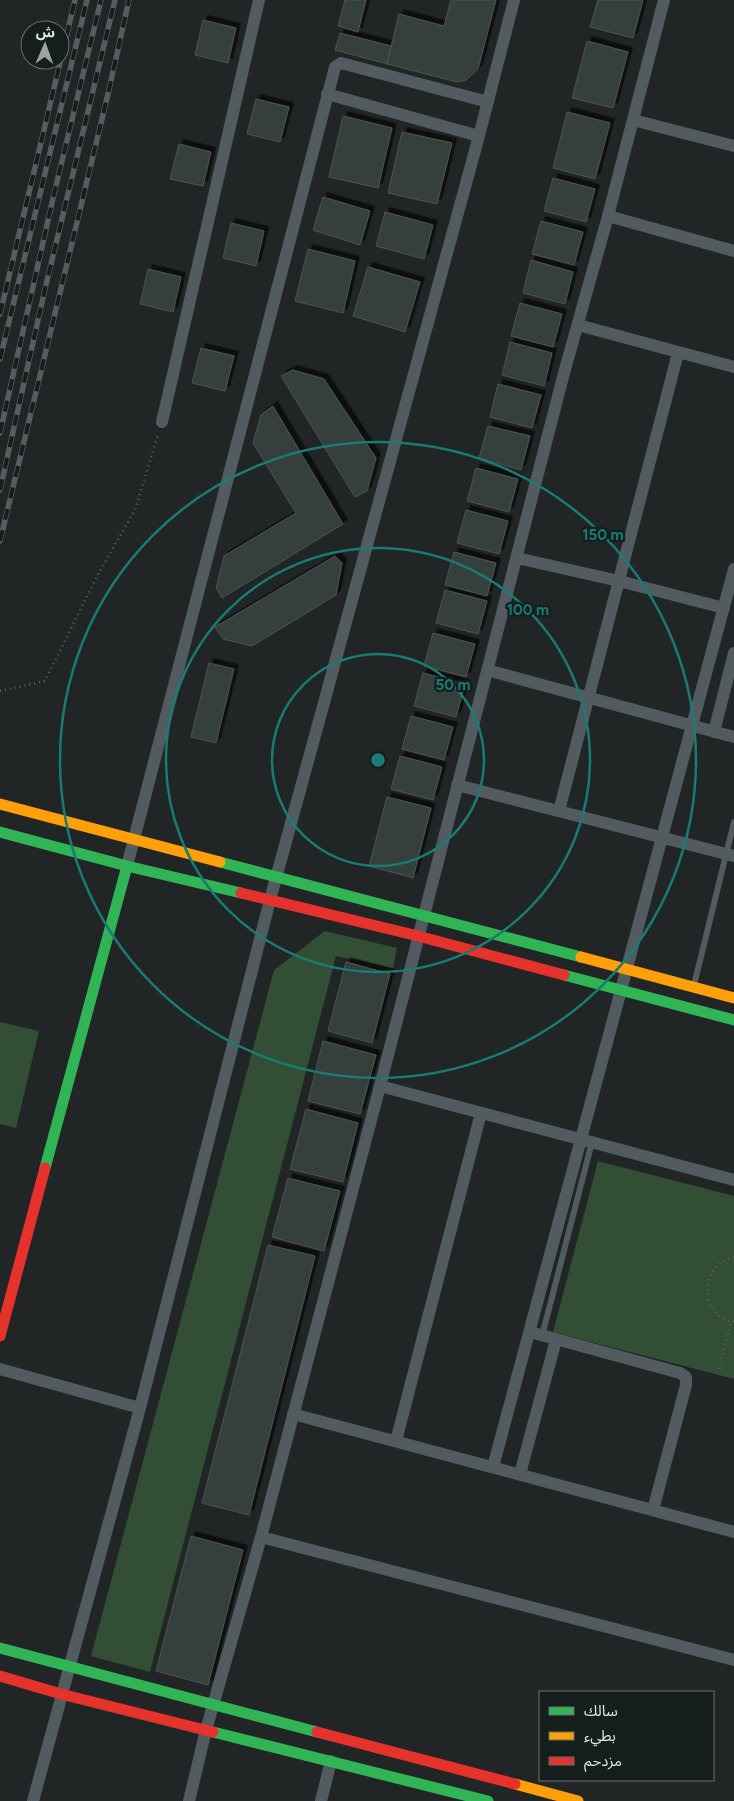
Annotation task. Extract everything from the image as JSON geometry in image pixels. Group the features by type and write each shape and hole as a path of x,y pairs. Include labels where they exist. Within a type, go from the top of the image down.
{"street":[{"path":"162,422 259,0"},
{"path":"33,1801 140,1408 270,900 479,136 514,0"},
{"path":"189,1801 206,1730 261,1537 380,1086 487,670 664,0"},
{"path":"0,1336 134,840 334,67 340,63 488,102"},
{"path":"327,94 479,136"},
{"path":"633,120 734,146"},
{"path":"608,216 734,251"},
{"path":"578,325 734,367"},
{"path":"559,811 678,353"},
{"path":"517,558 619,580 724,608"},
{"path":"493,1467 536,1334 587,1141 626,971 734,569"},
{"path":"714,732 734,653"},
{"path":"487,670 734,737"},
{"path":"457,785 662,836 730,855"},
{"path":"0,804 734,998"},
{"path":"0,832 127,866 418,936 734,1020"},
{"path":"380,1086 734,1180"},
{"path":"396,1441 481,1113"},
{"path":"536,1334 680,1373 686,1377 686,1385 652,1510"},
{"path":"520,1474 556,1340"},
{"path":"0,1369 140,1408"},
{"path":"293,1414 734,1532"},
{"path":"261,1537 734,1660"},
{"path":"0,1648 578,1801"},
{"path":"0,1676 61,1694 488,1801"},
{"path":"321,1801 331,1761"}],"lane":[{"path":"695,981 730,855 734,822"}],"path":[{"path":"0,691 45,681 96,578 134,510 162,422"},
{"path":"719,1369 732,1322 723,1318 711,1306 706,1290 711,1273 716,1266 734,1257"}],"green space":[{"path":"325,931 397,948 393,968 336,956 150,1672 91,1656 274,970"},
{"path":"0,1022 39,1031 16,1128 0,1124"},
{"path":"598,1161 734,1196 734,1379 553,1332"}],"building":[{"path":"345,0 366,0 358,32 338,26"},
{"path":"451,0 496,0 478,69 466,80 457,82 387,64 399,14 444,26"},
{"path":"598,0 643,0 633,38 590,27"},
{"path":"203,20 236,28 228,63 195,55"},
{"path":"340,33 391,46 387,64 335,50"},
{"path":"587,41 628,52 613,108 572,98"},
{"path":"256,99 289,107 280,142 247,134"},
{"path":"567,112 610,123 595,179 553,168"},
{"path":"343,116 392,128 378,188 329,177"},
{"path":"402,132 452,143 437,204 388,193"},
{"path":"179,144 211,152 203,186 170,179"},
{"path":"553,178 595,189 586,222 544,211"},
{"path":"323,197 370,211 360,245 313,230"},
{"path":"385,212 433,225 424,259 376,246"},
{"path":"541,221 583,232 574,265 532,254"},
{"path":"231,223 264,231 256,266 223,258"},
{"path":"308,249 355,261 343,313 295,301"},
{"path":"531,260 573,272 565,304 523,293"},
{"path":"368,267 420,282 405,332 353,316"},
{"path":"148,269 181,277 173,312 140,304"},
{"path":"520,303 562,314 553,347 511,336"},
{"path":"510,342 552,353 544,386 502,375"},
{"path":"201,348 234,356 225,391 192,383"},
{"path":"293,370 324,379 376,458 367,491 355,497 281,376"},
{"path":"498,384 541,395 532,428 490,417"},
{"path":"273,406 343,524 222,598 216,588 224,556 296,513 253,443 261,415"},
{"path":"488,426 530,436 521,470 479,458"},
{"path":"476,468 518,479 509,512 467,501"},
{"path":"466,510 508,521 499,554 457,543"},
{"path":"454,552 496,563 487,596 445,585"},
{"path":"335,556 342,563 336,595 252,646 223,639 215,627"},
{"path":"445,590 487,601 478,634 436,623"},
{"path":"433,633 475,644 466,677 424,666"},
{"path":"209,663 234,669 216,743 191,737"},
{"path":"423,673 465,684 456,717 414,706"},
{"path":"411,716 453,727 444,760 402,749"},
{"path":"400,756 442,767 433,800 391,789"},
{"path":"387,797 431,808 413,878 369,866"},
{"path":"346,962 390,974 372,1043 328,1031"},
{"path":"323,1041 376,1055 360,1114 308,1101"},
{"path":"306,1109 358,1123 343,1182 290,1169"},
{"path":"288,1178 340,1191 324,1251 272,1237"},
{"path":"268,1245 315,1256 249,1515 202,1503"},
{"path":"191,1536 243,1550 208,1685 156,1671"}],"railway":[{"path":"0,314 75,0"},
{"path":"0,359 87,0"},
{"path":"0,433 54,194 101,0"},
{"path":"0,490 45,289 115,0"},
{"path":"0,541 129,0"}],"traffic: fast":[{"path":"0,832 127,866 241,893"},
{"path":"220,862 581,957"},
{"path":"45,1168 127,866"},
{"path":"564,975 734,1020"},
{"path":"0,1648 317,1732"},
{"path":"213,1732 488,1801"}],"traffic: slow":[{"path":"0,804 220,862"},
{"path":"581,957 734,998"},
{"path":"515,1784 578,1801"}],"traffic: jam":[{"path":"241,893 418,936 564,975"},
{"path":"0,1336 45,1168"},
{"path":"0,1676 61,1694 213,1732"},
{"path":"317,1732 515,1784"}]}
